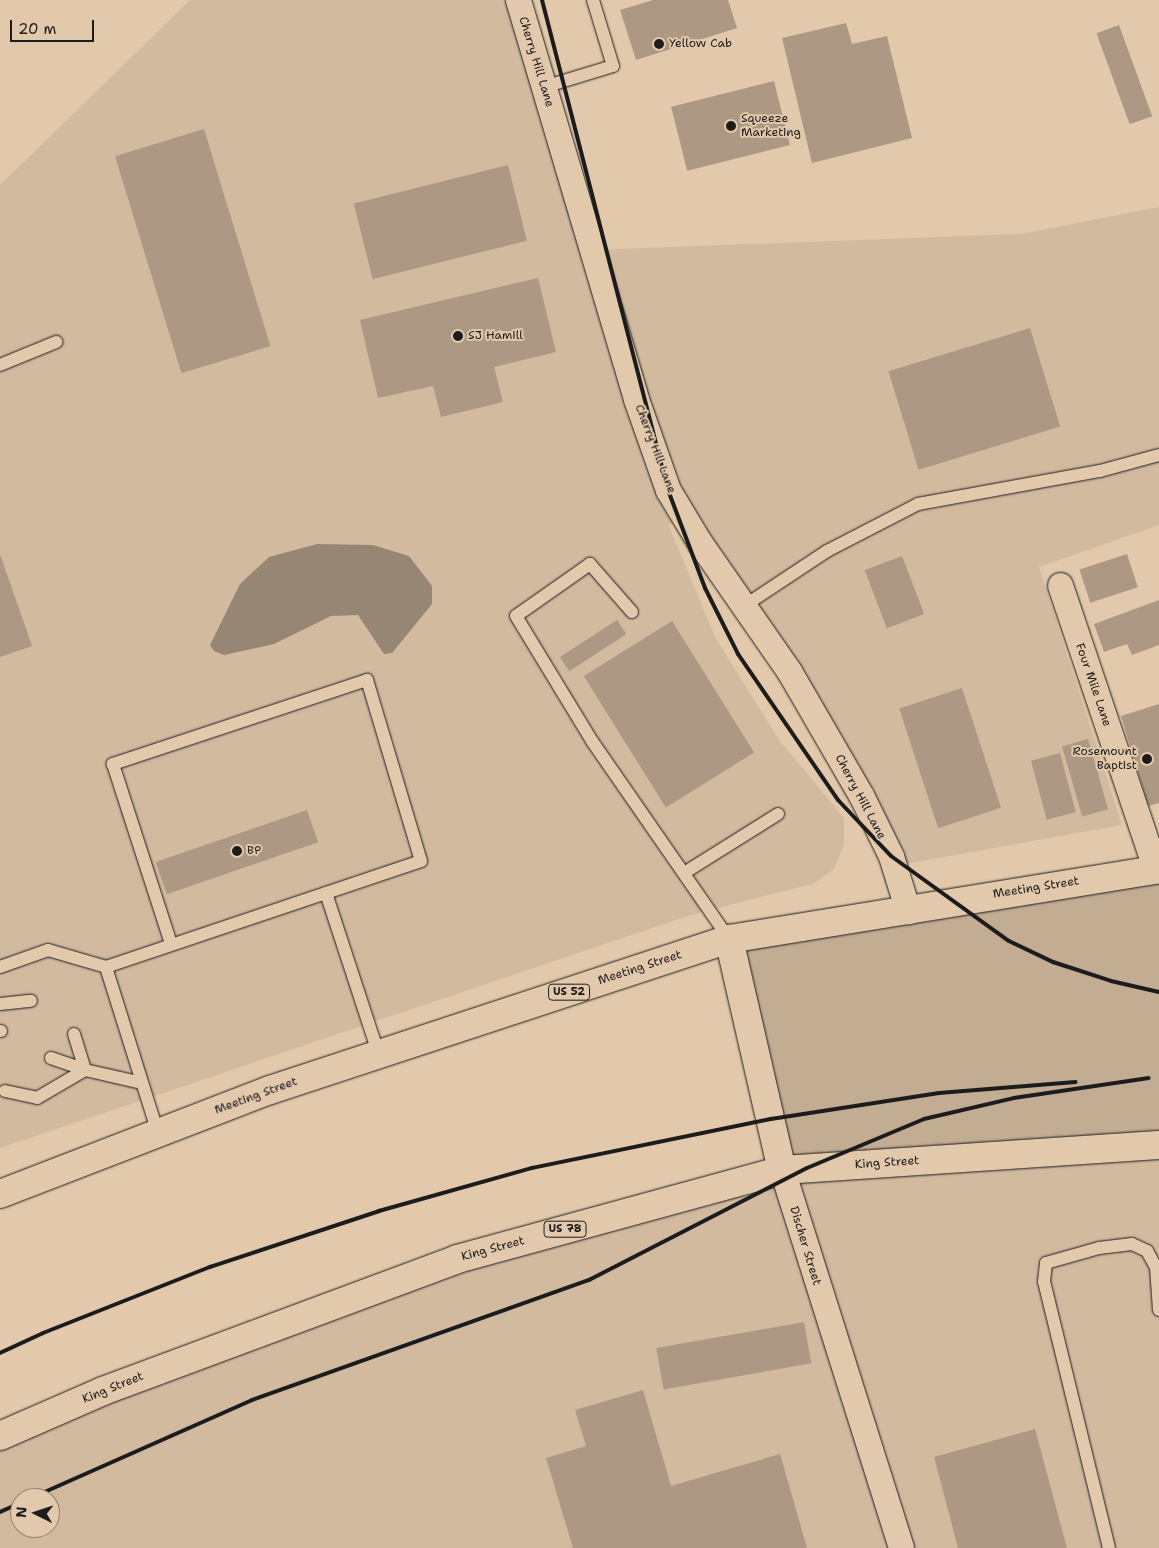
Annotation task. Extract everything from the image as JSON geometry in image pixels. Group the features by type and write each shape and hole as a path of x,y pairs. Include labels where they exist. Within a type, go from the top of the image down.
{"main road":[{"name":"Meeting Street","path":"0,1194 270,1090 729,939 908,911 1034,888 1158,870"},
{"name":"Discher Street","path":"729,939 782,1170"},
{"name":"King Street","path":"0,1436 102,1390 457,1259 782,1170 1159,1145"}],"street":[{"name":"Cherry Hill Lane","path":"518,0 636,399 668,490 789,671 862,794 891,856 908,911"},
{"name":"Four Mile Lane","path":"1060,586 1158,870"},
{"name":"Discher Street","path":"782,1170 901,1548"}],"lane":[{"path":"544,87 613,66 593,0"},
{"path":"0,365 56,342"},
{"path":"744,606 827,551 918,504 1100,470 1159,455"},
{"path":"632,612 590,564 516,616 592,740 729,939"},
{"path":"0,967 48,950 106,967 421,861 367,680 113,764 171,944"},
{"path":"684,873 778,814"},
{"path":"326,893 379,1054"},
{"path":"106,967 158,1133"},
{"path":"0,1004 31,1001"},
{"path":"74,1034 85,1070"},
{"path":"51,1058 85,1070 142,1083"},
{"path":"4,1091 37,1098 85,1070"},
{"path":"1109,1548 1044,1282 1046,1263 1099,1248 1132,1244 1148,1251 1156,1267 1159,1310"}],"shaded area":[{"path":"190,0 518,0 592,250 1021,234 1159,207 1159,525 1039,567 1122,825 894,866 689,525 668,524 715,637 780,741 844,818 844,845 833,870 813,884 694,914 0,1148 0,185"},
{"path":"317,544 373,545 409,556 432,586 432,604 392,653 384,654 358,615 331,616 274,644 224,655 214,651 210,645 240,584 269,557"},
{"path":"1159,869 1159,1145 782,1170 729,939"},
{"path":"1159,1145 1159,1548 0,1548 0,1436 457,1259 807,1168"}],"building":[{"name":"Yellow Cab","path":"653,0 728,0 737,28 636,60 620,10"},
{"path":"846,23 852,44 887,36 912,138 812,163 782,38"},
{"path":"1119,25 1152,116 1130,124 1096,33"},
{"name":"Squeeze Marketing","path":"774,81 790,145 687,171 671,107"},
{"path":"204,129 270,346 181,373 115,156"},
{"path":"508,165 527,241 373,279 354,203"},
{"name":"SJ Hamill","path":"538,278 556,352 494,367 503,402 441,417 433,386 378,398 360,320"},
{"path":"1030,328 1060,426 919,470 888,371"},
{"path":"0,554 32,646 0,657"},
{"path":"1127,554 1138,587 1090,603 1079,569"},
{"path":"902,556 924,614 887,628 865,570"},
{"path":"1159,600 1159,645 1132,655 1127,644 1104,652 1094,624"},
{"path":"617,620 626,634 569,671 560,657"},
{"path":"672,621 754,752 666,808 584,676"},
{"path":"962,688 1001,808 938,828 899,708"},
{"name":"Rosemount Baptist","path":"1159,704 1159,803 1148,806 1121,716"},
{"path":"1088,739 1108,809 1082,817 1062,746"},
{"path":"1060,753 1076,812 1047,820 1031,761"},
{"name":"BP","path":"307,810 318,842 167,894 156,862"},
{"path":"804,1322 811,1363 664,1389 656,1348"},
{"path":"643,1390 671,1486 780,1454 807,1548 573,1548 546,1458 586,1446 575,1410"},
{"path":"1035,1429 1067,1548 958,1548 934,1457"}],"railway":[{"path":"542,0 668,490 705,588 738,654 838,800 891,856 1009,941 1053,962 1111,981 1159,992"},
{"path":"54,1488 252,1400 589,1280 807,1168 924,1119 1014,1098 1149,1078"},
{"path":"0,1353 43,1333 210,1267 379,1211 532,1168 771,1119 939,1093 1076,1082"},
{"path":"0,1512 10,1508"}],"place":[{"name":"Yellow Cab","path":"659,44"},
{"name":"Squeeze Marketing","path":"731,126"},
{"name":"SJ Hamill","path":"458,336"},
{"name":"Rosemount Baptist","path":"1147,759"},
{"name":"BP","path":"237,851"}]}
